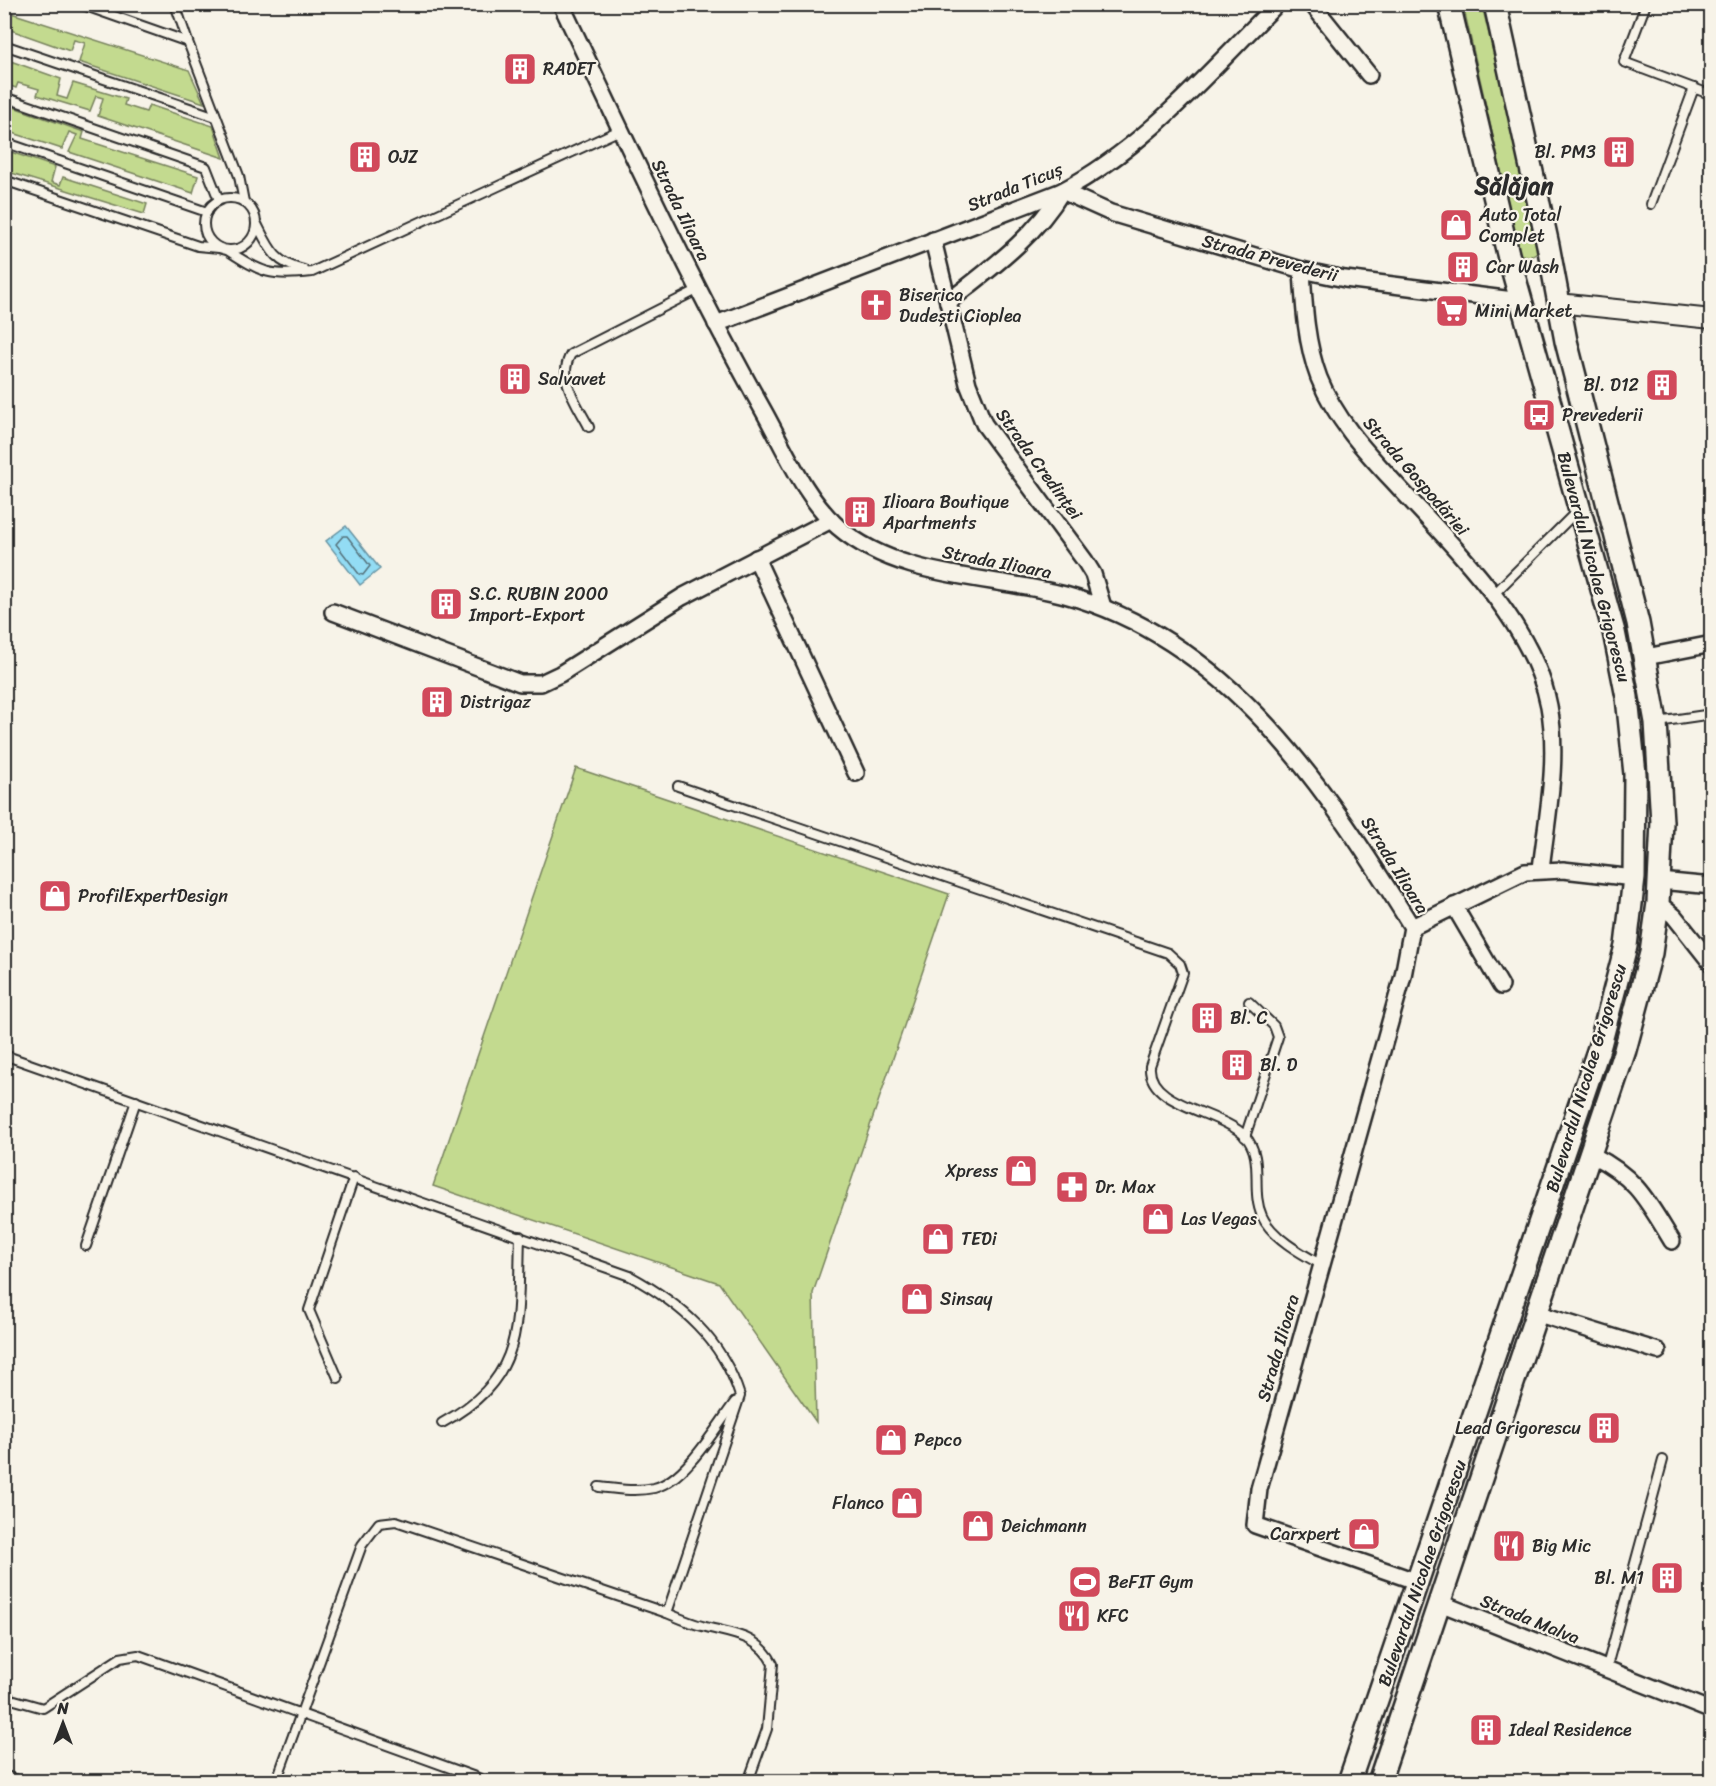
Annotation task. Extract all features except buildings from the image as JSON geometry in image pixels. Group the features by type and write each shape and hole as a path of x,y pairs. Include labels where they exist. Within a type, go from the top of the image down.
{"main road":[{"name":"Bulevardul Nicolae Grigorescu","path":"1349,1782 1600,1045 1626,946 1634,878 1635,774 1628,697 1614,632 1521,301 1481,146 1449,4"},
{"name":"Bulevardul Nicolae Grigorescu","path":"1379,1782 1592,1155 1641,997 1660,881 1662,822 1656,722 1646,657 1582,408 1495,4"},
{"path":"1521,301 1558,303"},
{"path":"1634,878 1660,881"},
{"path":"1418,1582 1440,1603"}],"street":[{"name":"Strada Ilioara","path":"561,4 620,130 716,324 805,484 831,520 869,547 912,565 1043,589 1103,607 1138,624 1187,655 1250,705 1290,748 1338,810 1412,927 1403,976 1259,1489 1255,1525 1418,1582"},
{"name":"Strada Ticuș","path":"716,324 1062,191 1111,162 1175,105 1277,4"},
{"path":"1312,4 1369,75"},
{"name":"Strada Prevederii","path":"1062,191 1111,213 1302,270 1345,279 1521,301"},
{"path":"948,302 998,263 1026,237 1047,214 1062,191"},
{"name":"Strada Credinței","path":"933,240 968,384 984,424 1085,561 1093,574 1103,607"},
{"name":"Strada Gospodăriei","path":"1302,270 1311,348 1319,377 1330,401 1365,451 1492,596 1523,640 1540,674 1549,707 1552,768 1541,869"},
{"path":"1558,303 1711,317"},
{"path":"333,612 520,683 534,684 560,674 673,602 831,520"},
{"path":"756,558 856,773"},
{"path":"1646,657 1712,644"},
{"path":"1412,927 1511,877 1541,869 1634,878"},
{"path":"1660,881 1712,886"},
{"path":"1658,903 1674,916 1712,964"},
{"path":"1454,906 1501,986"},
{"path":"1592,1155 1612,1165 1635,1185 1672,1241"},
{"path":"1539,1314 1658,1351"},
{"name":"Strada Malva","path":"1440,1603 1712,1711"}],"lane":[{"path":"80,4 188,42"},
{"path":"175,4 239,176 244,202"},
{"path":"1646,4 1624,62 1712,95"},
{"path":"4,45 216,117"},
{"path":"1651,204 1694,88"},
{"path":"4,97 206,167 219,200"},
{"path":"312,272 286,266 271,251 251,207 244,202 236,198 219,200 207,212 204,228 207,236 223,249 261,272 284,275 312,272 620,130"},
{"path":"4,142 207,212"},
{"path":"4,180 198,246 223,249 244,246 251,241 257,224"},
{"path":"589,428 565,374 566,363 571,354 699,289"},
{"path":"1492,596 1579,509"},
{"path":"1656,722 1712,714"},
{"path":"678,786 1168,953 1180,964 1182,973 1150,1066 1152,1082 1162,1093 1229,1125 1245,1137 1256,1157 1258,1204 1267,1224 1287,1242 1322,1265"},
{"path":"1245,1137 1278,1037 1274,1026 1249,1002"},
{"path":"4,1055 630,1276 677,1306 698,1324 715,1344 728,1364 740,1396 667,1613"},
{"path":"86,1246 136,1101"},
{"path":"338,1378 320,1341 309,1310 354,1178"},
{"path":"442,1423 477,1401 494,1383 514,1345 520,1236"},
{"path":"599,1487 633,1490 653,1488 669,1482 687,1464 740,1396"},
{"path":"1606,1670 1663,1460"},
{"path":"276,1782 362,1545 373,1528 387,1520 407,1524 702,1626 741,1634 757,1644 773,1664 767,1729 748,1782"},
{"path":"4,1697 43,1708 128,1654 138,1655 489,1782"},
{"path":"4,1775 22,1782"}],"green space":[{"path":"1463,5 1482,5 1540,250 1533,256 1520,255"},
{"path":"5,11 189,70 204,103 79,62 85,43 74,40 70,51 5,28"},
{"path":"5,59 61,79 57,96 67,99 73,83 126,99 124,105 146,112 149,105 213,126 224,158 98,116 103,98 96,96 90,111 37,95 39,89 18,83 16,88 5,84"},
{"path":"5,104 84,132 82,139 198,176 193,193 69,152 77,135 69,132 62,149 10,132 12,126 5,123"},
{"path":"5,150 55,167 51,182 60,185 63,177 147,204 144,214 5,171"},
{"path":"576,768 949,894 813,1293 816,1422 719,1283 433,1186"}],"water":[{"path":"346,526 380,569 360,585 326,541"}],"place":[{"name":"RADET","path":"520,69"},
{"name":"Bl. PM3","path":"1619,152"},
{"name":"OJZ","path":"365,157"},
{"name":"Auto Total Complet","path":"1456,225"},
{"name":"Car Wash","path":"1463,267"},
{"name":"Biserica Dudești Cioplea","path":"876,305"},
{"name":"Mini Market","path":"1452,311"},
{"name":"Salvavet","path":"515,379"},
{"name":"Bl. D12","path":"1662,385"},
{"name":"Prevederii","path":"1539,415"},
{"name":"Ilioara Boutique Apartments","path":"860,512"},
{"name":"S.C. RUBIN 2000 Import-Export","path":"446,604"},
{"name":"Distrigaz","path":"437,702"},
{"name":"ProfilExpertDesign","path":"55,896"},
{"name":"Bl. C","path":"1207,1018"},
{"name":"Bl. D","path":"1237,1065"},
{"name":"Xpress","path":"1021,1171"},
{"name":"Dr. Max","path":"1072,1187"},
{"name":"Las Vegas","path":"1158,1219"},
{"name":"TEDi","path":"938,1239"},
{"name":"Sinsay","path":"917,1299"},
{"name":"Lead Grigorescu","path":"1604,1428"},
{"name":"Pepco","path":"891,1440"},
{"name":"Flanco","path":"907,1503"},
{"name":"Deichmann","path":"978,1526"},
{"name":"Carxpert","path":"1364,1534"},
{"name":"Big Mic","path":"1509,1546"},
{"name":"Bl. M1","path":"1667,1578"},
{"name":"BeFIT Gym","path":"1085,1582"},
{"name":"KFC","path":"1074,1616"},
{"name":"Ideal Residence","path":"1486,1730"}],"district":[{"name":"Sălăjan","path":"1514,186"}]}
